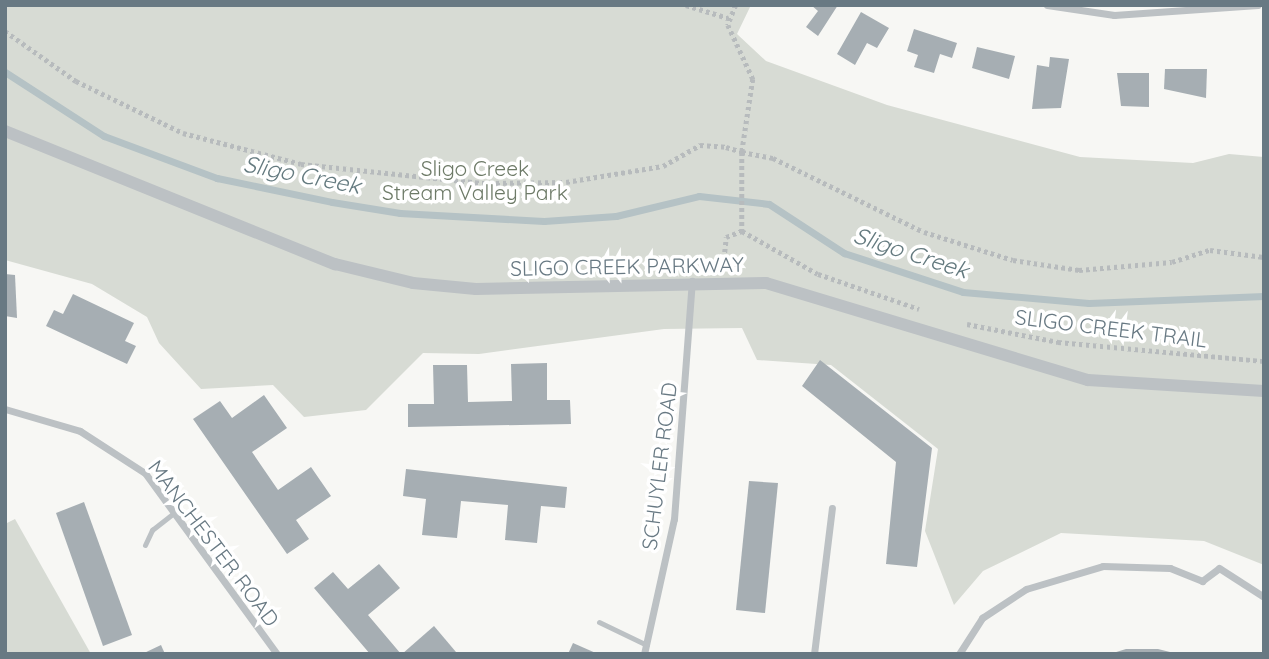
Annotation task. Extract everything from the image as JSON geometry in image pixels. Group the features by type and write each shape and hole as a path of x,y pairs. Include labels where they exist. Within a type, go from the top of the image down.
{"street":[{"path":"1047,5 1114,15 1258,5"},
{"name":"SLIGO CREEK PARKWAY","path":"5,131 335,264 413,283 476,289 692,280 766,283 818,295 1088,380 1264,391"},
{"name":"SCHUYLER ROAD","path":"644,654 674,519 692,280"},
{"name":"MANCHESTER ROAD","path":"5,409 112,446 145,473 277,654"},
{"path":"814,654 832,508"},
{"path":"959,654 982,618 1026,589 1103,566 1170,568 1202,582 1219,568 1264,597"}],"lane":[{"path":"145,545 152,530 174,513"},
{"path":"598,622 647,645"}],"path":[{"path":"686,5 728,18"},
{"path":"728,18 736,5"},
{"path":"728,18 753,79 742,152 745,172 742,230"},
{"path":"5,31 76,81 183,133 301,164 526,183 650,170 700,145 773,158 925,232 1013,260 1079,270 1172,262 1210,250 1264,257"},
{"path":"723,266 724,239 742,230"},
{"path":"742,230 818,274 930,313"},
{"name":"SLIGO CREEK TRAIL","path":"960,322 1070,343 1264,361"}],"green space":[{"name":"Sligo Creek Stream Valley Park","path":"5,5 751,5 737,34 766,61 887,105 1080,157 1193,163 1229,154 1264,157 1264,565 1204,541 1061,533 983,571 954,605 925,531 938,449 831,365 757,360 742,328 664,329 479,354 423,353 366,410 304,417 273,385 201,389 159,343 147,317 92,284 5,260"},
{"path":"15,519 91,654 5,654 5,524"}],"building":[{"path":"811,5 838,5 818,36 806,27 818,11"},
{"path":"861,12 889,28 877,48 867,43 855,65 837,54"},
{"path":"914,29 957,43 952,58 940,54 934,73 914,67 918,55 907,51"},
{"path":"977,47 1015,56 1009,79 972,68"},
{"path":"1050,57 1069,59 1061,108 1032,109 1037,65 1049,67"},
{"path":"1165,69 1207,69 1206,98 1164,89"},
{"path":"1117,73 1149,73 1149,107 1121,106"},
{"path":"5,274 15,275 17,318 5,316"},
{"path":"73,294 134,323 125,341 136,346 127,364 46,326 54,310 63,314"},
{"path":"820,360 932,448 917,567 886,564 896,462 802,386"},
{"path":"547,363 547,400 570,400 571,424 408,427 408,404 434,404 433,365 467,365 468,402 512,401 511,364"},
{"path":"264,395 287,428 252,452 278,490 311,467 331,496 296,520 309,539 287,554 193,419 220,401 232,418"},
{"path":"406,469 567,487 565,508 541,506 537,543 505,540 508,505 461,501 457,538 422,535 426,499 403,496"},
{"path":"749,481 778,483 765,613 736,610"},
{"path":"84,502 132,635 103,646 56,513"},
{"path":"379,564 400,588 368,615 401,654 370,654 314,588 333,572 348,589"},
{"path":"434,626 456,652 402,654"},
{"path":"573,643 598,654 568,654"},
{"path":"161,645 165,654 142,654"},
{"path":"1126,649 1158,649 1178,654 1113,653"}],"waterway":[{"name":"Sligo Creek","path":"5,72 104,136 217,178 332,202 400,213 544,221 616,216 699,196 769,204 844,253 963,292 1089,303 1264,296"}]}
